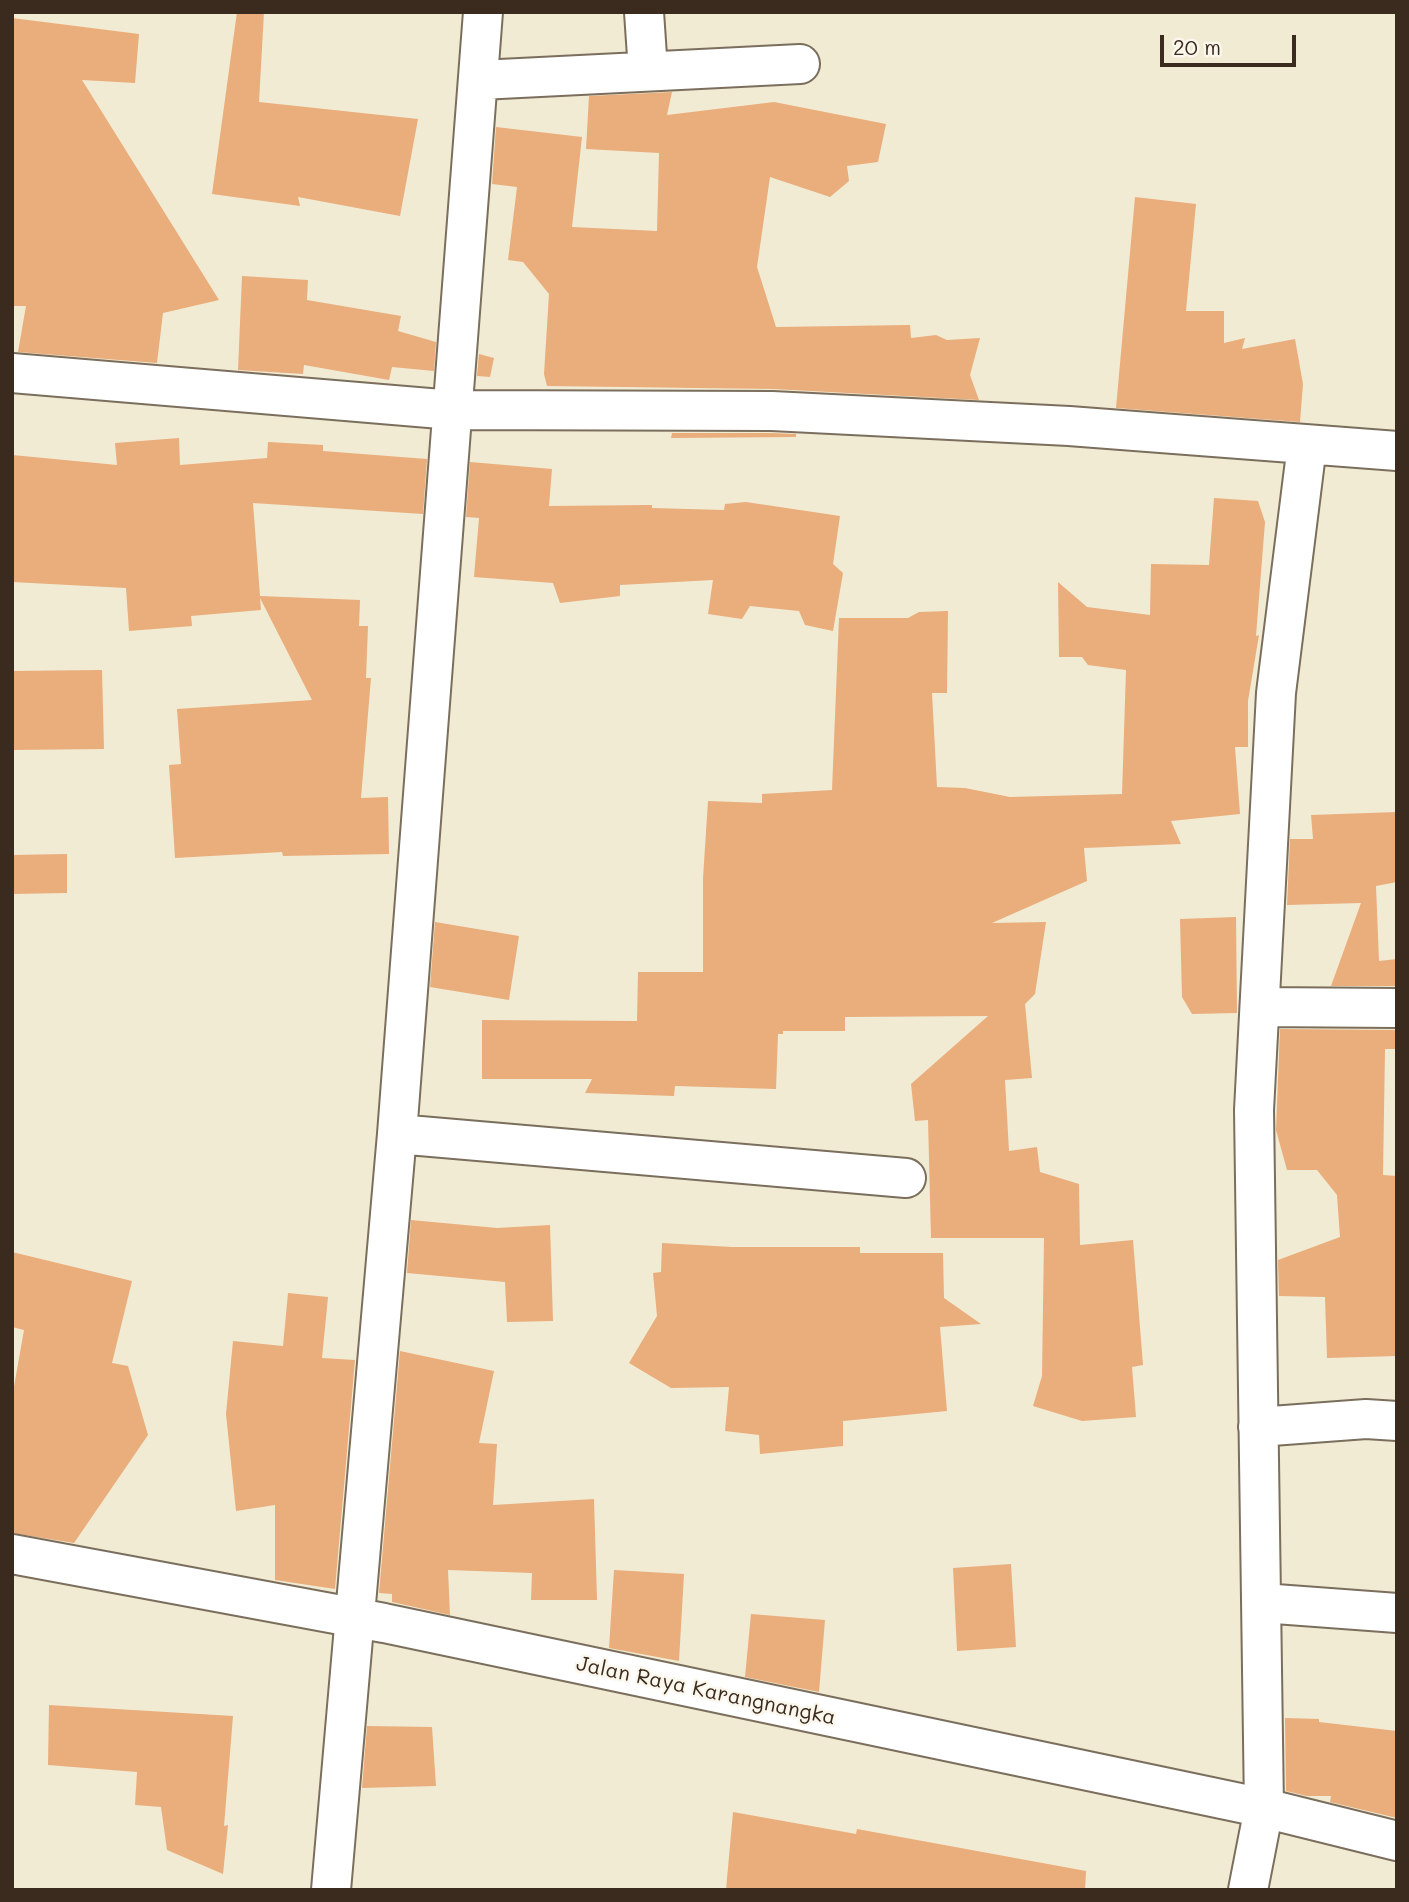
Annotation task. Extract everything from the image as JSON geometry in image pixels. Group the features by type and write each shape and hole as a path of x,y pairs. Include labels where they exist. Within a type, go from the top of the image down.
{"street":[{"path":"331,1890 347,1672 356,1618 397,1134 480,80 483,12"},
{"path":"644,12 648,72"},
{"path":"480,80 800,64"},
{"path":"12,373 453,410 772,411 1069,426 1397,452"},
{"path":"1248,1890 1264,1808 1254,1110 1276,693 1307,445"},
{"path":"1260,1007 1397,1008"},
{"path":"397,1134 906,1178"},
{"path":"1258,1427 1366,1419 1397,1421"},
{"name":"Jalan Raya Karangnangka","path":"12,1554 356,1618 1264,1808 1397,1841"},
{"path":"1262,1604 1397,1613"}],"building":[{"path":"237,12 264,12 259,102 418,119 400,216 298,197 300,206 212,194"},
{"path":"12,18 139,34 135,83 82,80 219,300 163,313 157,363 18,352 26,306 12,306"},
{"path":"672,92 667,115 774,102 886,124 878,162 847,166 849,181 830,197 770,177 757,267 776,327 910,325 911,338 936,335 947,340 980,338 970,375 979,400 773,389 547,386 544,374 549,294 523,262 508,260 517,187 492,184 496,127 582,137 572,227 657,231 659,153 586,149 589,96"},
{"path":"1135,197 1196,204 1186,311 1224,311 1224,343 1245,338 1242,349 1295,339 1303,384 1300,422 1116,408"},
{"path":"242,276 308,280 307,300 401,316 398,331 436,342 434,371 392,367 389,380 304,365 303,374 238,370"},
{"path":"479,354 494,358 490,377 477,376"},
{"path":"672,433 771,433 796,434 796,437 671,438"},
{"path":"179,438 180,465 267,458 268,442 323,445 323,451 427,459 423,514 253,503 260,596 360,600 359,626 368,626 366,678 371,678 361,798 388,797 389,854 283,856 282,852 175,858 169,765 181,764 177,709 312,700 260,598 261,610 191,616 192,626 129,631 126,588 12,582 12,455 117,465 115,443"},
{"path":"470,462 552,469 549,506 652,505 652,508 724,510 725,504 746,502 840,516 833,564 843,573 833,631 805,625 799,611 750,606 742,619 708,614 713,580 620,585 620,596 560,603 553,583 474,577 479,518 466,517"},
{"path":"1214,498 1258,501 1265,522 1256,636 1259,635 1248,701 1248,747 1235,747 1240,814 1171,821 1181,844 1084,848 1087,881 992,923 1046,922 1035,994 1025,1004 1032,1078 1005,1080 1009,1151 1037,1147 1040,1172 1079,1184 1080,1245 1133,1240 1143,1365 1132,1367 1136,1417 1082,1421 1033,1406 1042,1376 1044,1238 931,1238 928,1120 915,1121 911,1084 988,1016 845,1017 845,1031 783,1031 783,1034 778,1034 776,1089 675,1086 674,1096 585,1093 592,1079 482,1079 482,1020 637,1021 638,972 703,972 703,878 708,801 762,803 762,794 832,790 839,618 908,618 919,612 948,611 947,693 932,693 937,787 965,788 1010,797 1122,794 1126,670 1088,665 1082,657 1059,657 1058,582 1087,607 1150,615 1151,564 1209,565"},
{"path":"102,670 104,749 12,750 12,671"},
{"path":"1397,812 1397,882 1376,886 1379,961 1397,959 1397,986 1331,986 1361,903 1287,905 1290,839 1313,839 1311,815"},
{"path":"67,854 67,893 12,894 12,855"},
{"path":"1236,917 1237,1013 1192,1014 1182,997 1180,919"},
{"path":"435,922 519,936 509,1000 430,987"},
{"path":"1280,1029 1397,1030 1397,1049 1385,1049 1383,1175 1397,1176 1397,1356 1327,1358 1325,1297 1279,1296 1278,1260 1340,1237 1337,1195 1317,1170 1287,1170 1276,1130"},
{"path":"411,1220 497,1228 550,1225 553,1321 507,1322 505,1282 407,1273"},
{"path":"662,1243 732,1247 860,1247 860,1253 943,1253 944,1298 981,1324 940,1327 947,1411 843,1421 843,1446 760,1454 759,1435 725,1431 729,1387 671,1388 629,1363 657,1316 653,1273 661,1272"},
{"path":"12,1252 132,1281 112,1363 128,1366 148,1435 74,1543 12,1533 12,1398 24,1330 12,1327"},
{"path":"288,1293 328,1297 322,1358 355,1360 335,1589 275,1580 275,1505 236,1511 226,1414 233,1341 283,1346"},
{"path":"400,1351 494,1371 479,1443 497,1444 493,1505 594,1499 597,1600 531,1600 532,1573 448,1570 450,1615 392,1602 392,1594 379,1593"},
{"path":"1011,1564 1016,1647 957,1651 953,1568"},
{"path":"614,1570 684,1574 679,1661 609,1648"},
{"path":"751,1614 825,1620 819,1692 745,1677"},
{"path":"49,1705 233,1716 223,1874 167,1850 161,1807 135,1805 137,1772 48,1765"},
{"path":"1285,1718 1319,1719 1319,1722 1397,1731 1397,1818 1330,1802 1331,1796 1307,1796 1286,1791"},
{"path":"367,1726 432,1727 436,1786 362,1788"},
{"path":"733,1812 856,1834 857,1829 1086,1871 1085,1890 726,1890"}]}
